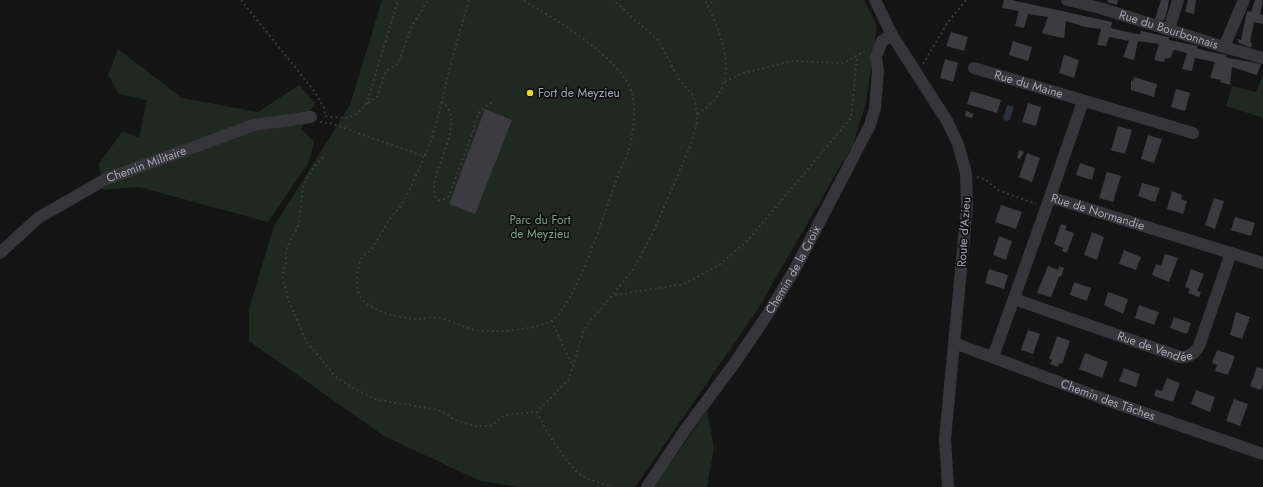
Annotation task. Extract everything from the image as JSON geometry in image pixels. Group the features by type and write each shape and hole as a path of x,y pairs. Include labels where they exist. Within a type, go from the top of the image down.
{"street":[{"name":"Route d'Azieu","path":"875,0 892,35 947,121 958,144 966,173 967,206 945,439 948,487"},
{"name":"Rue du Bourbonnais","path":"1067,0 1101,4 1169,29 1263,58"},
{"path":"1169,29 1178,0"},
{"name":"Rue du Bourbonnais","path":"1224,47 1244,0"},
{"name":"Chemin de la Croix","path":"647,487 685,430 734,364 795,269 870,125 875,108 878,71 876,57 882,41 892,35"},
{"name":"Rue du Maine","path":"974,68 1193,133"},
{"path":"1048,202 1084,101"},
{"name":"Chemin Militaire","path":"0,253 38,218 106,179 254,125 315,120"},
{"name":"Rue de Normandie","path":"993,357 1048,202 1263,263"},
{"name":"Rue de Vendée","path":"1014,298 1180,357 1188,357 1195,353 1200,346 1231,253"},
{"name":"Chemin des Tâches","path":"954,343 1094,396 1263,454"}],"path":[{"path":"241,0 315,92 324,108 325,116 345,118 353,117 360,113 367,103 398,0"},
{"path":"367,103 377,97 386,70 398,64 412,26 428,0"},
{"path":"469,0 454,52 436,125 426,154 423,156 422,163 400,208 393,215 370,250 362,258 357,280 358,292 364,301 377,310 394,316 415,319 438,318 476,330 515,330 536,327 552,321 570,296 599,231 618,174 629,152 634,112 631,92 621,73 611,62 564,25 522,0"},
{"path":"323,157 313,168 304,186 299,224 286,250 286,262 282,276 289,301 306,341 335,376 354,389 378,400 439,410 457,421 474,426 490,426 505,415 537,412 563,387 569,379 574,367 579,342 584,329 599,309 614,295 634,270 655,228 690,147 697,123 694,97 678,78 659,41 613,0"},
{"path":"697,113 702,111 713,101 725,82 726,68 722,42 705,0"},
{"path":"708,7 713,0"},
{"path":"917,74 948,22 966,0"},
{"path":"725,82 740,74 792,61 844,63 864,52"},
{"path":"614,295 684,284 720,265 749,239 851,118 857,56"},
{"path":"442,101 448,106 450,120 449,139 433,186 435,196 439,200 445,199 449,196 476,120 483,107 495,101"},
{"path":"315,120 330,123 423,156"},
{"path":"966,173 984,179 998,190 1048,202"},
{"path":"552,321 574,367"},
{"path":"537,412 541,423 561,452 582,476 612,487"}],"green space":[{"name":"Parc du Fort de Meyzieu","path":"382,0 864,0 877,26 866,103 853,144 758,309 635,487 519,487 480,481 384,436 249,341 249,309 274,226 350,105"},
{"path":"118,49 182,98 258,112 299,85 315,103 301,129 314,141 309,162 268,222 139,187 103,190 99,163 123,131 139,138 147,100 119,94 108,75"},
{"path":"1263,75 1263,118 1226,106 1232,86 1256,92"},
{"path":"707,411 714,448 707,487 654,487"}],"shaded area":[{"path":"1007,105 1014,107 1010,120 1006,121 1003,118"}],"building":[{"path":"1004,0 1012,0 1112,22 1111,28 1136,34 1140,34 1141,31 1169,37 1169,40 1198,46 1197,48 1226,55 1226,57 1229,58 1261,64 1257,75 1232,67 1230,85 1220,82 1221,80 1210,78 1215,62 1195,58 1192,71 1182,69 1187,53 1175,50 1173,51 1171,57 1168,59 1165,58 1164,62 1154,60 1159,44 1138,41 1134,60 1123,57 1129,41 1109,37 1106,46 1097,45 1101,29 1085,27 1066,21 1064,38 1053,36 1042,33 1048,17 1028,14 1024,28 1015,26 1019,11 1002,8"},
{"path":"1108,0 1118,0 1117,5 1107,2"},
{"path":"1161,0 1169,0 1166,16 1163,21 1155,19"},
{"path":"1188,0 1196,0 1194,14 1185,12"},
{"path":"1255,0 1263,0 1260,14 1263,15 1263,24 1254,22 1250,42 1252,43 1251,48 1239,43 1237,39 1241,40 1247,11 1251,12"},
{"path":"951,32 968,37 964,51 946,46"},
{"path":"1013,41 1032,47 1028,61 1009,55"},
{"path":"1064,55 1079,60 1074,78 1059,73"},
{"path":"945,59 958,63 953,82 940,78"},
{"path":"1134,77 1157,84 1154,97 1131,90 1131,80 1133,81"},
{"path":"1176,89 1190,93 1185,111 1171,107"},
{"path":"971,91 1001,100 997,113 967,104"},
{"path":"1028,103 1041,107 1036,126 1022,122"},
{"path":"485,109 512,120 475,214 449,204"},
{"path":"966,111 974,114 972,118 965,116"},
{"path":"1118,126 1132,130 1125,154 1111,150"},
{"path":"1148,135 1162,139 1154,163 1141,159"},
{"path":"1019,150 1024,152 1020,159 1017,158"},
{"path":"1027,153 1040,158 1032,182 1019,177"},
{"path":"1080,163 1095,168 1092,180 1076,175"},
{"path":"1107,172 1121,176 1113,202 1099,198"},
{"path":"1142,183 1160,188 1155,202 1138,196"},
{"path":"1172,191 1182,195 1181,199 1187,201 1183,214 1167,209"},
{"path":"1214,198 1224,201 1215,229 1205,225"},
{"path":"1001,205 1022,212 1016,229 995,222"},
{"path":"1235,217 1255,223 1251,236 1231,230"},
{"path":"1061,224 1067,226 1065,230 1074,233 1067,253 1062,251 1063,248 1054,244"},
{"path":"1092,232 1104,237 1097,260 1084,255"},
{"path":"999,236 1012,241 1006,260 993,255"},
{"path":"1124,250 1141,257 1136,270 1119,264"},
{"path":"1165,254 1178,258 1169,282 1152,275 1156,264 1161,266"},
{"path":"1048,266 1058,270 1059,266 1064,268 1061,277 1057,276 1059,277 1051,297 1037,293"},
{"path":"989,269 1008,275 1004,289 985,283"},
{"path":"1191,269 1204,274 1197,291 1201,292 1199,297 1188,293 1190,289 1185,287"},
{"path":"1074,282 1091,288 1087,301 1070,295"},
{"path":"1108,292 1128,299 1123,314 1104,305"},
{"path":"1139,305 1159,312 1154,325 1135,318"},
{"path":"1236,312 1250,317 1242,339 1230,335"},
{"path":"1174,317 1191,323 1187,334 1170,328"},
{"path":"1028,330 1040,334 1033,354 1021,350"},
{"path":"1057,336 1070,341 1062,364 1059,363 1058,367 1050,364 1052,360 1049,359"},
{"path":"1217,350 1235,356 1228,375 1215,371 1217,365 1212,363"},
{"path":"1085,353 1108,362 1102,378 1079,369"},
{"path":"1257,367 1263,369 1263,384 1261,390 1250,386"},
{"path":"1124,368 1140,374 1136,387 1119,381"},
{"path":"1167,378 1180,383 1173,402 1154,396 1156,389 1162,391"},
{"path":"1196,390 1215,397 1210,412 1191,404"},
{"path":"1234,399 1248,404 1240,426 1226,421"}],"place":[{"name":"Fort de Meyzieu","path":"530,93"}]}
